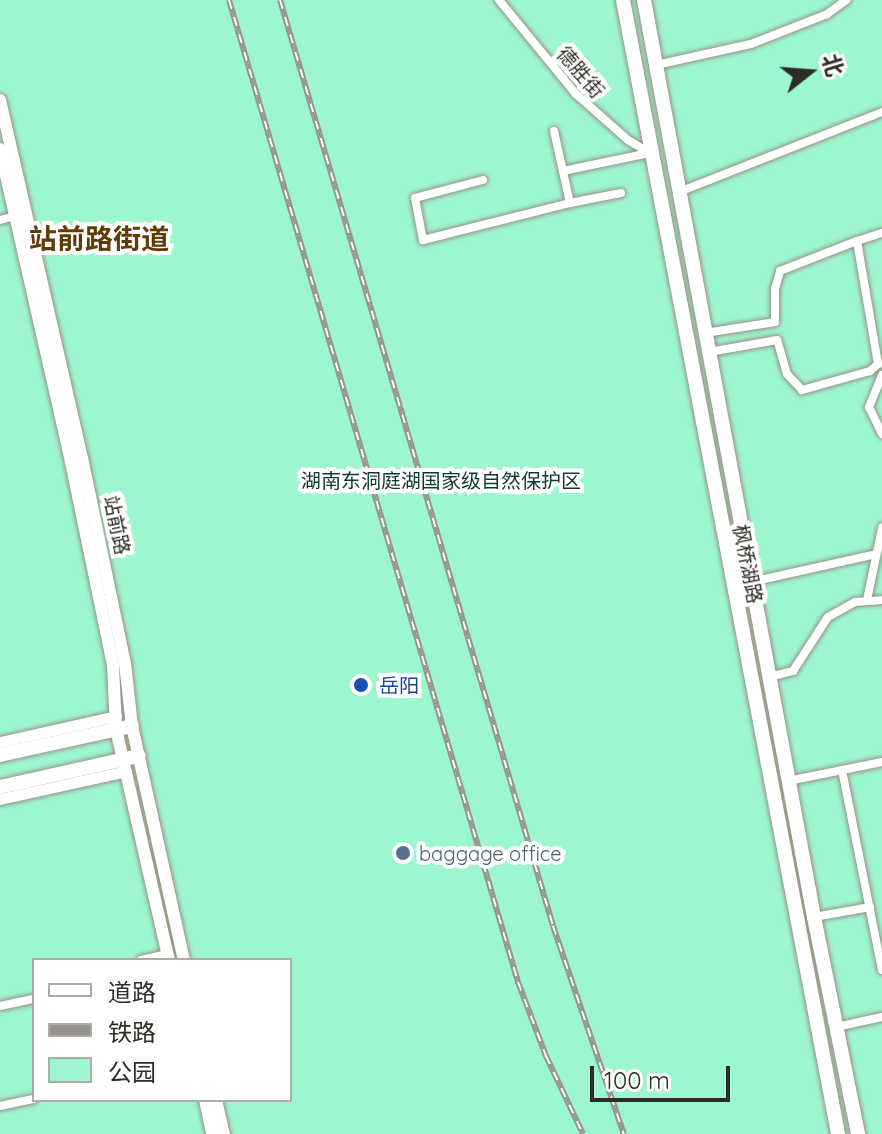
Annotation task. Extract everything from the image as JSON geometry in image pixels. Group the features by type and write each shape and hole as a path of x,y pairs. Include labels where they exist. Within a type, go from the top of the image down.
{"main road":[{"name":"枫桥湖路","path":"623,0 838,1134"},
{"name":"枫桥湖路","path":"644,0 788,781 858,1134"},
{"name":"站前路","path":"0,100 85,472 125,663 132,726 184,958"},
{"name":"站前路","path":"0,149 113,665 116,722 168,957"},
{"path":"0,755 116,722 132,726"},
{"path":"0,787 125,765 139,756"},
{"path":"205,1102 212,1134"},
{"path":"216,1102 224,1134"}],"street":[{"name":"德胜街","path":"499,0 576,94 628,140 650,153"},
{"path":"656,65 751,44 827,14 846,0"},
{"path":"679,192 882,112"},
{"path":"554,131 570,203"},
{"path":"563,171 650,153"},
{"path":"483,180 415,198 423,240 621,193"},
{"path":"0,220 15,216"},
{"path":"857,241 878,364 870,371 802,390 787,374 777,340 775,289 780,271 857,241 882,233"},
{"path":"705,333 775,322 775,319"},
{"path":"709,352 777,340"},
{"path":"882,375 869,407 882,434"},
{"path":"867,600 882,528"},
{"path":"751,582 876,554"},
{"path":"769,677 793,671 828,617 867,600 882,600"},
{"path":"0,742 116,722"},
{"path":"788,781 882,762"},
{"path":"0,799 125,765"},
{"path":"842,770 882,970"},
{"path":"814,917 870,907"},
{"path":"0,1006 32,999"},
{"path":"836,1027 882,1017"},
{"path":"0,1106 32,1099"}],"green space":[{"name":"湖南东洞庭湖国家级自然保护区","path":"0,0 882,0 882,1134 0,1134"}],"railway":[{"path":"229,0 518,982 546,1056 583,1134"},
{"path":"280,0 553,926 624,1134"}],"place":[{"name":"岳阳","path":"361,685"},
{"name":"baggage office","path":"403,853"}],"district":[{"name":"站前路街道","path":"99,239"}]}
